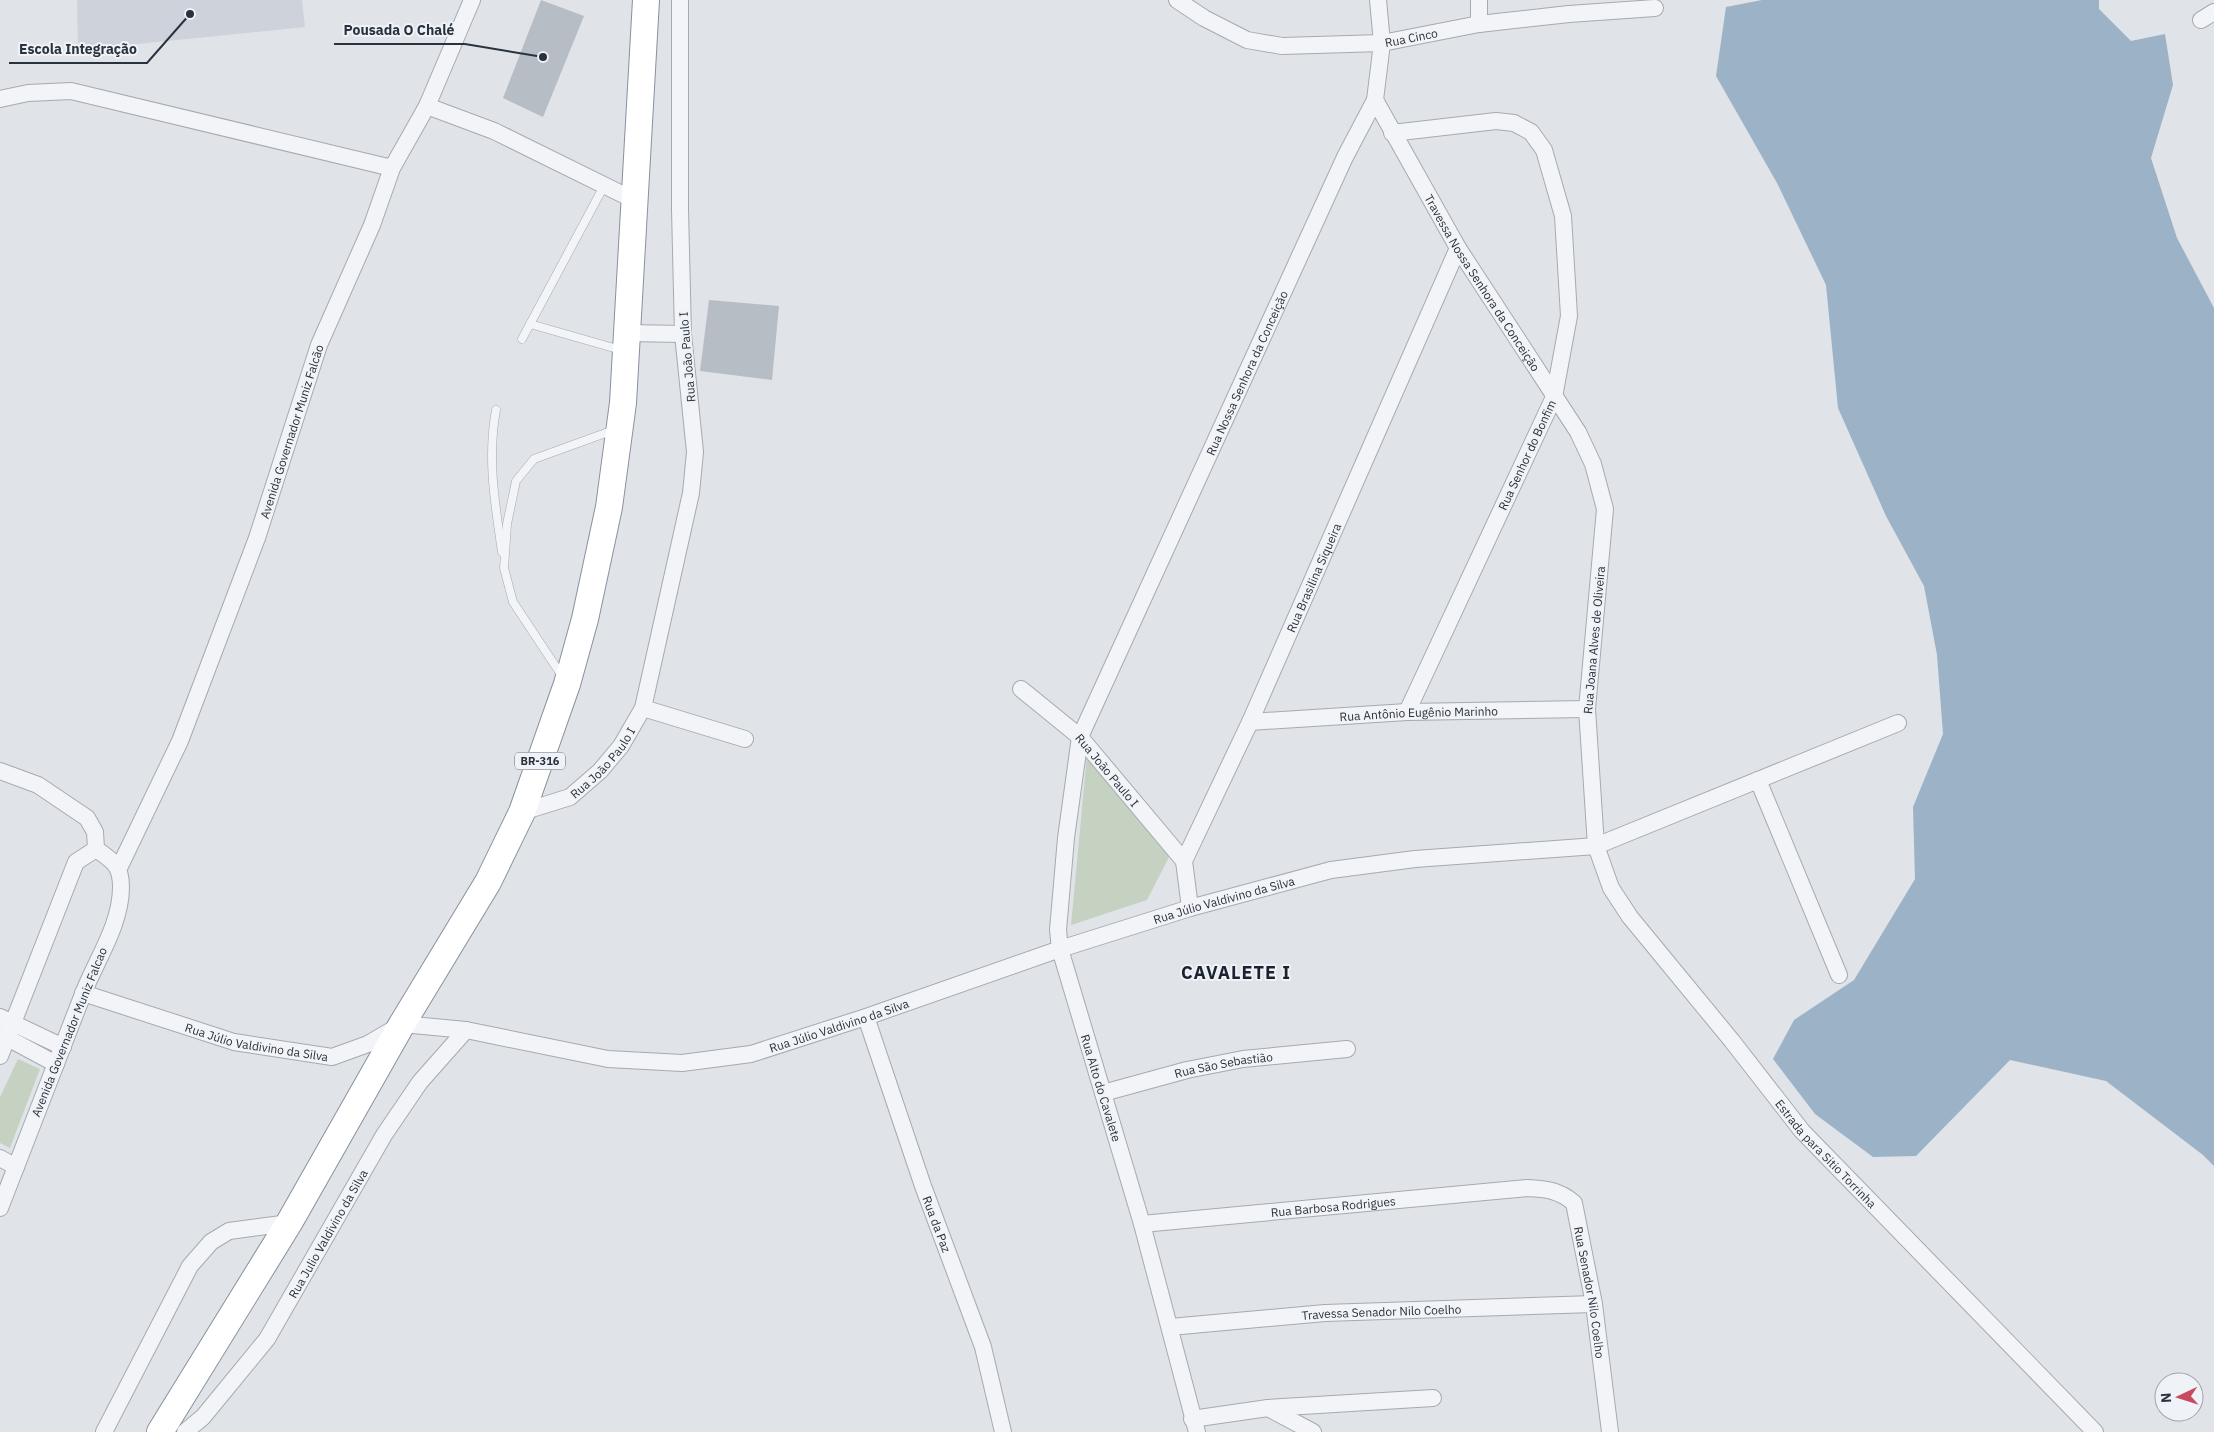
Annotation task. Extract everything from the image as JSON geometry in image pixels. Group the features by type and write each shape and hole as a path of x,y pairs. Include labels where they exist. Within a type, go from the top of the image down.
{"highway":[{"name":"BR-316","path":"160,1432 289,1223 402,1024 488,882 522,812 567,684 585,619 609,506 619,429 636,201 646,0"}],"street":[{"name":"Avenida Governador Muniz Falcão","path":"108,858 183,732 257,538 319,345 372,225 392,168 427,106 472,0"},
{"name":"Rua João Paulo I","path":"522,812 570,797 600,771 621,746 642,708 691,493 695,452 683,334 680,209 680,0"},
{"name":"Rua Cinco","path":"1177,0 1204,18 1246,40 1282,46 1382,43 1569,7 1655,8"},
{"name":"Rua Nossa Senhora da Conceição","path":"1080,737 1345,157 1375,100 1382,43 1378,0"},
{"path":"1479,0 1479,24"},
{"path":"0,99 28,93 71,91 392,168"},
{"name":"Travessa Nossa Senhora da Conceição","path":"1375,100 1458,248 1578,432 1593,464"},
{"path":"427,106 494,131 636,201"},
{"name":"Rua Senhor do Bonfim","path":"1392,133 1496,121 1514,123 1531,132 1544,150 1563,216 1569,316 1554,397 1407,712"},
{"name":"Rua Brasilina Siqueira","path":"1184,861 1250,722 1458,248"},
{"path":"626,342 683,334"},
{"name":"Rua Joana Alves de Oliveira","path":"1593,464 1605,509 1587,709 1596,846"},
{"name":"Rua João Paulo I","path":"1021,689 1080,737 1184,861"},
{"path":"642,708 745,739"},
{"name":"Rua Antônio Eugênio Marinho","path":"1250,722 1407,712 1587,709"},
{"name":"Rua Júlio Valdivino da Silva","path":"83,993 234,1042 332,1057 368,1044 402,1024 466,1030 608,1059 682,1063 751,1054 866,1017 1060,949 1190,908 1332,870 1415,859 1596,846 1898,723"},
{"name":"Rua Alto do Cavalete","path":"1080,737 1066,838 1058,930 1060,949 1142,1224 1195,1425"},
{"name":"Avenida Governador Muniz Falcao","path":"0,771 38,785 88,818 108,858 121,898 116,919 83,993 0,1208"},
{"path":"1758,780 1839,976"},
{"name":"Estrada para Sitio Torrinha","path":"1596,846 1611,888 1630,917 1732,1041 1802,1131 2095,1432"},
{"path":"0,1056 5,1028 76,862 108,858"},
{"path":"1184,861 1190,908"},
{"name":"Rua da Paz","path":"866,1017 923,1186 983,1347 1003,1432"},
{"path":"5,1028 63,1047"},
{"path":"5,1028 56,1064"},
{"name":"Rua Julio Valdivino da Silva","path":"185,1432 203,1418 267,1339 384,1135 420,1082 466,1030"},
{"name":"Rua São Sebastião","path":"1103,1093 1187,1070 1243,1059 1347,1049"},
{"path":"0,1158 16,1167"},
{"name":"Rua Barbosa Rodrigues","path":"1142,1224 1527,1188"},
{"name":"Rua Senador Nilo Coelho","path":"1527,1188 1550,1189 1563,1193 1574,1203 1594,1304 1610,1432"},
{"path":"104,1432 190,1266 211,1242 229,1231 289,1223"},
{"name":"Travessa Senador Nilo Coelho","path":"1170,1327 1325,1312 1594,1304"},
{"path":"1195,1425 1268,1408 1433,1398"},
{"path":"1268,1408 1312,1432"}],"lane":[{"path":"522,339 604,186"},
{"path":"530,324 626,342"},
{"path":"496,410 492,435 492,480 504,568 513,602 567,684"},
{"path":"504,568 507,524 516,481 534,459 619,429"}],"shaded area":[{"path":"77,0 302,0 305,27 78,50"}],"green space":[{"path":"1087,755 1170,855 1147,900 1071,925"},
{"path":"18,1059 40,1069 10,1148 0,1143 0,1097"}],"water":[{"path":"1762,0 2099,0 2099,9 2131,41 2165,34 2173,85 2151,158 2177,238 2214,308 2214,1166 2203,1155 2106,1081 2010,1060 1916,1156 1873,1157 1815,1114 1773,1059 1794,1020 1854,980 1915,879 1913,807 1943,734 1937,655 1924,586 1886,516 1838,408 1826,285 1777,183 1716,76 1726,7"}],"building":[{"path":"541,0 584,16 543,117 503,98"},
{"path":"709,300 779,306 772,380 700,371"}],"place":[{"name":"Escola Integração","path":"190,14"},
{"name":"Pousada O Chalé","path":"543,57"}],"district":[{"name":"CAVALETE I","path":"1236,972"}]}
